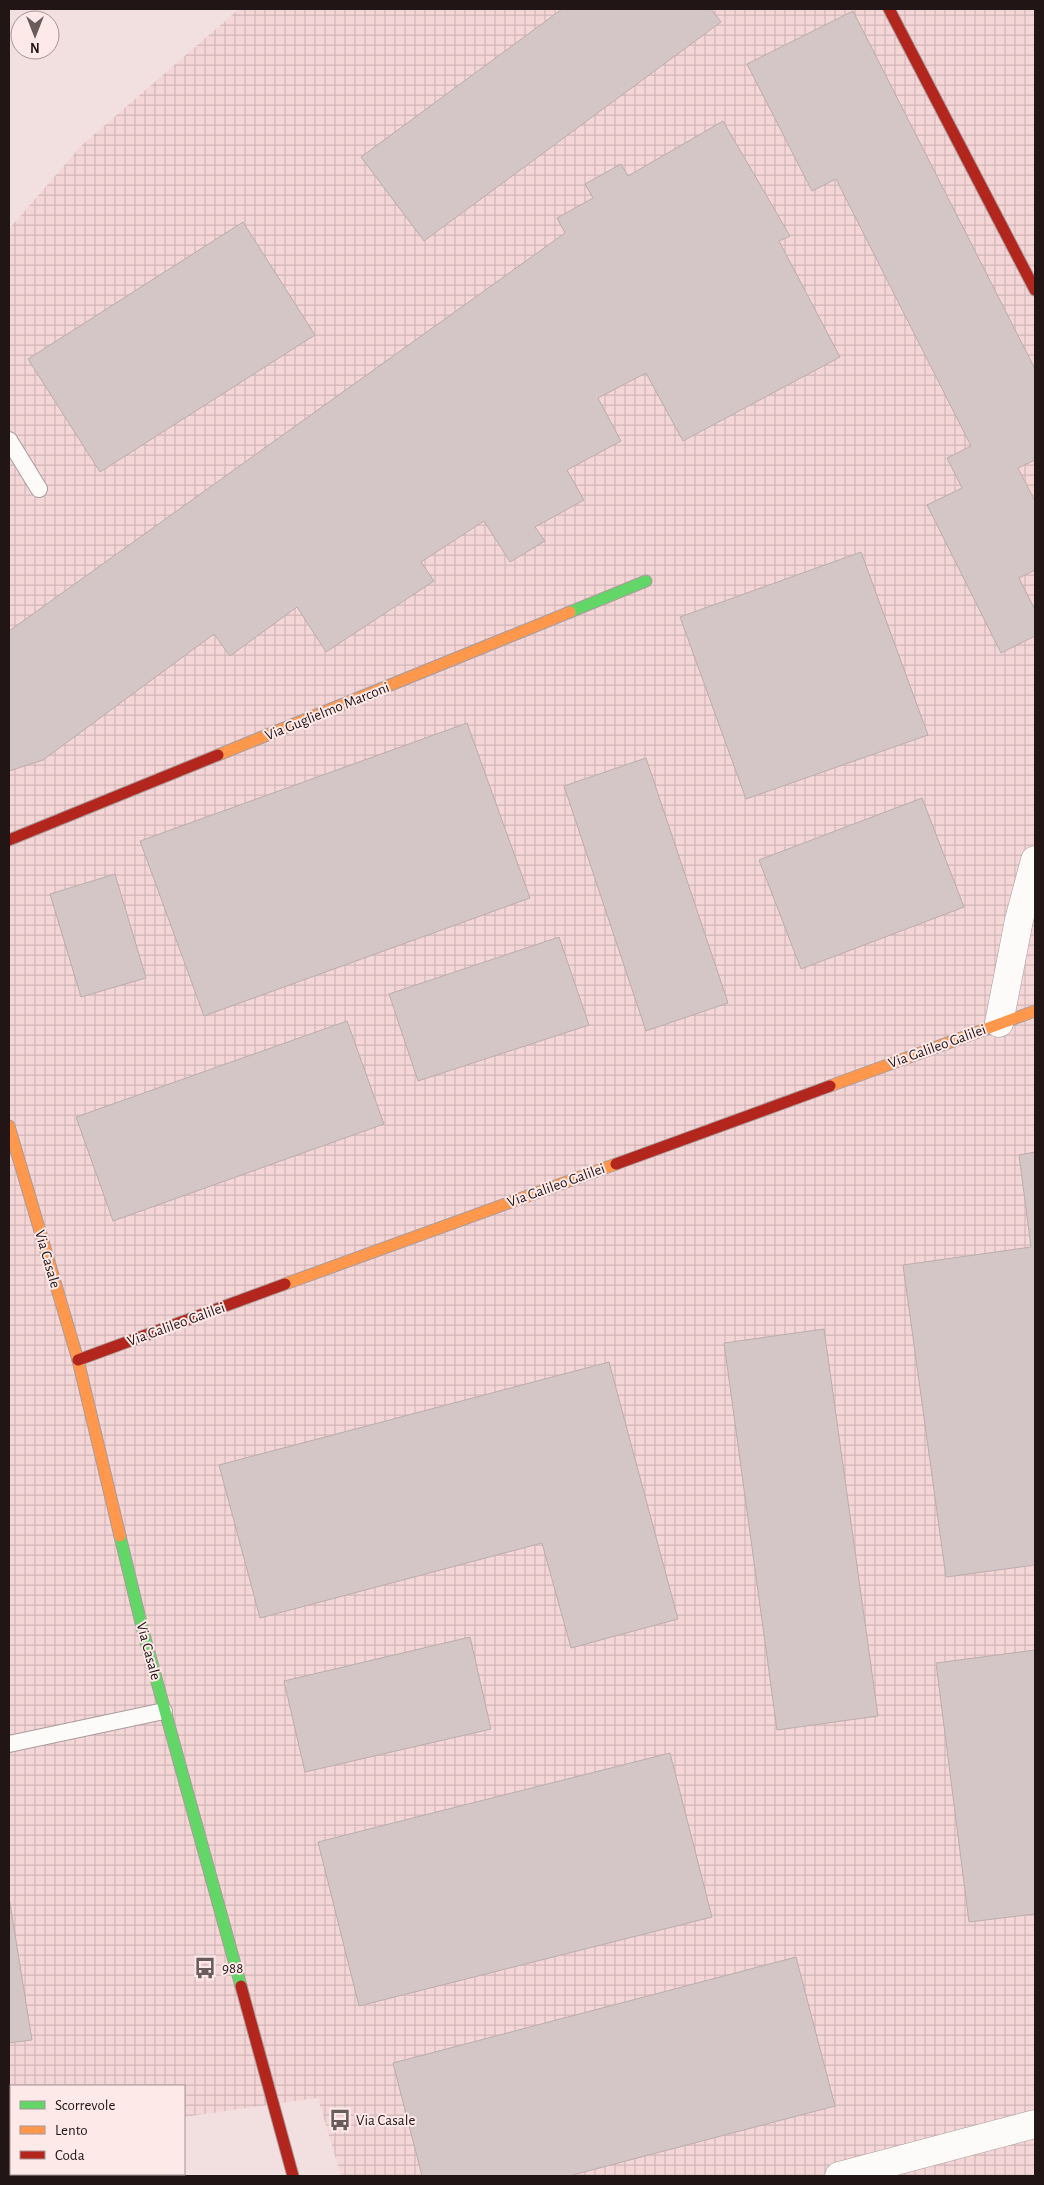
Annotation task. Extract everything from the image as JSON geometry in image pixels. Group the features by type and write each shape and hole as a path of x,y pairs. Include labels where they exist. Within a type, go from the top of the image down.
{"street":[{"path":"889,9 1035,290"},
{"name":"Via Guglielmo Marconi","path":"9,840 646,581"},
{"path":"999,1023 1019,920 1035,860"},
{"name":"Via Galileo Galilei","path":"78,1360 1035,1011"},
{"name":"Via Casale","path":"9,1126 78,1360 164,1711 293,2176"},
{"path":"839,2176 1035,2124"}],"lane":[{"path":"9,440 40,488"},
{"path":"9,1744 164,1711"}],"shaded area":[{"path":"239,9 1035,9 1035,2176 341,2176 318,2098 185,2117 185,2085 10,2085 9,2141 9,229 82,145"}],"building":[{"path":"562,9 711,9 721,22 424,241 361,157"},
{"path":"853,11 1035,369 1035,460 1018,468 1035,501 1035,570 1019,578 1035,610 1035,636 1001,653 927,505 962,488 947,458 971,446 836,179 812,191 747,64"},
{"path":"723,121 790,236 779,241 840,357 683,441 646,373 598,398 621,441 567,470 584,500 535,527 545,541 510,562 484,521 421,562 434,581 326,652 297,607 230,656 214,634 43,760 9,771 9,631 565,233 557,218 593,198 585,184 621,164 628,176"},
{"path":"243,222 315,335 100,472 28,359"},
{"path":"861,552 928,735 746,799 680,617"},
{"path":"467,723 530,898 204,1016 140,841"},
{"path":"646,758 728,1003 646,1031 564,786"},
{"path":"922,798 964,907 801,969 759,860"},
{"path":"115,874 146,978 81,997 50,894"},
{"path":"559,937 589,1025 418,1081 389,994"},
{"path":"347,1021 384,1124 113,1221 76,1117"},
{"path":"1035,1152 1035,1565 946,1577 903,1265 1031,1247 1019,1155"},
{"path":"824,1329 878,1716 777,1730 724,1343"},
{"path":"609,1362 678,1619 571,1648 542,1543 260,1618 219,1465"},
{"path":"470,1637 491,1729 305,1772 284,1681"},
{"path":"1035,1650 1035,1914 969,1922 936,1663"},
{"path":"670,1753 712,1917 359,2006 318,1842"},
{"path":"9,1897 32,2040 9,2043"},
{"path":"796,1957 835,2106 569,2176 422,2176 393,2063"}],"traffic: fast":[{"path":"570,612 646,581"},
{"path":"120,1536 143,1631 241,1986"}],"traffic: slow":[{"path":"218,755 570,612"},
{"path":"830,1086 1035,1011"},
{"path":"9,1126 78,1360 120,1536"},
{"path":"285,1284 616,1164"}],"traffic: jam":[{"path":"889,9 1035,290"},
{"path":"9,840 218,755"},
{"path":"616,1164 830,1086"},
{"path":"78,1360 285,1284"},
{"path":"241,1986 293,2176"}],"place":[{"name":"988","path":"205,1968"},
{"name":"Via Casale","path":"340,2120"}]}
